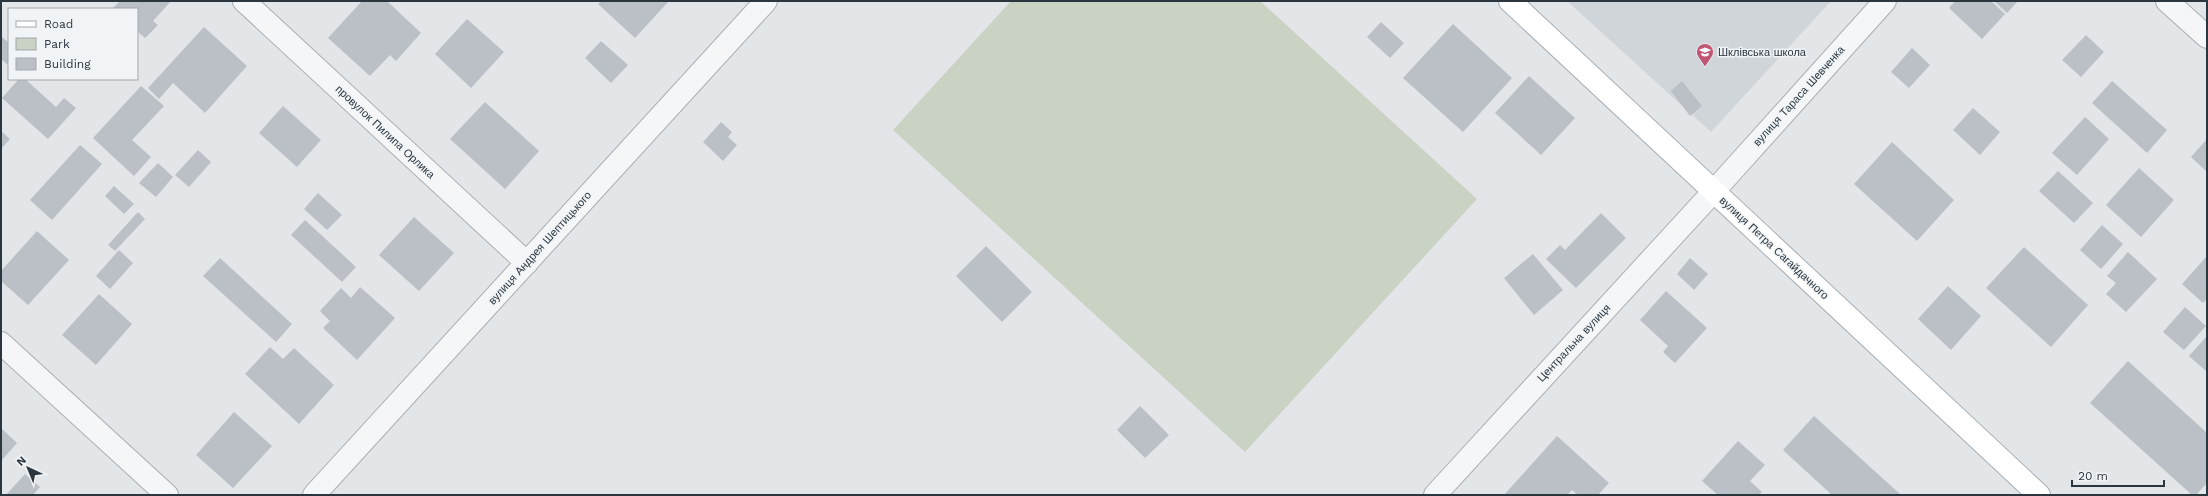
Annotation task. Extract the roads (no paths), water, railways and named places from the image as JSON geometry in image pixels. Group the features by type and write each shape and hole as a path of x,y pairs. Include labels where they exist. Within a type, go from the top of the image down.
{"street":[{"name":"провулок Пилипа Орлика","path":"244,1 526,263"},
{"name":"вулиця Андрея Шептицького","path":"314,495 766,1"},
{"name":"вулиця Петра Сагайдачного","path":"1510,1 2038,495"},
{"name":"вулиця Тараса Шевченка","path":"1714,191 1885,1"},
{"path":"2167,1 2207,37"},
{"name":"Центральна вулиця","path":"1435,495 1714,191"},
{"path":"1,343 167,495"}],"place":[{"name":"Шклівська школа","path":"1705,67"}]}
